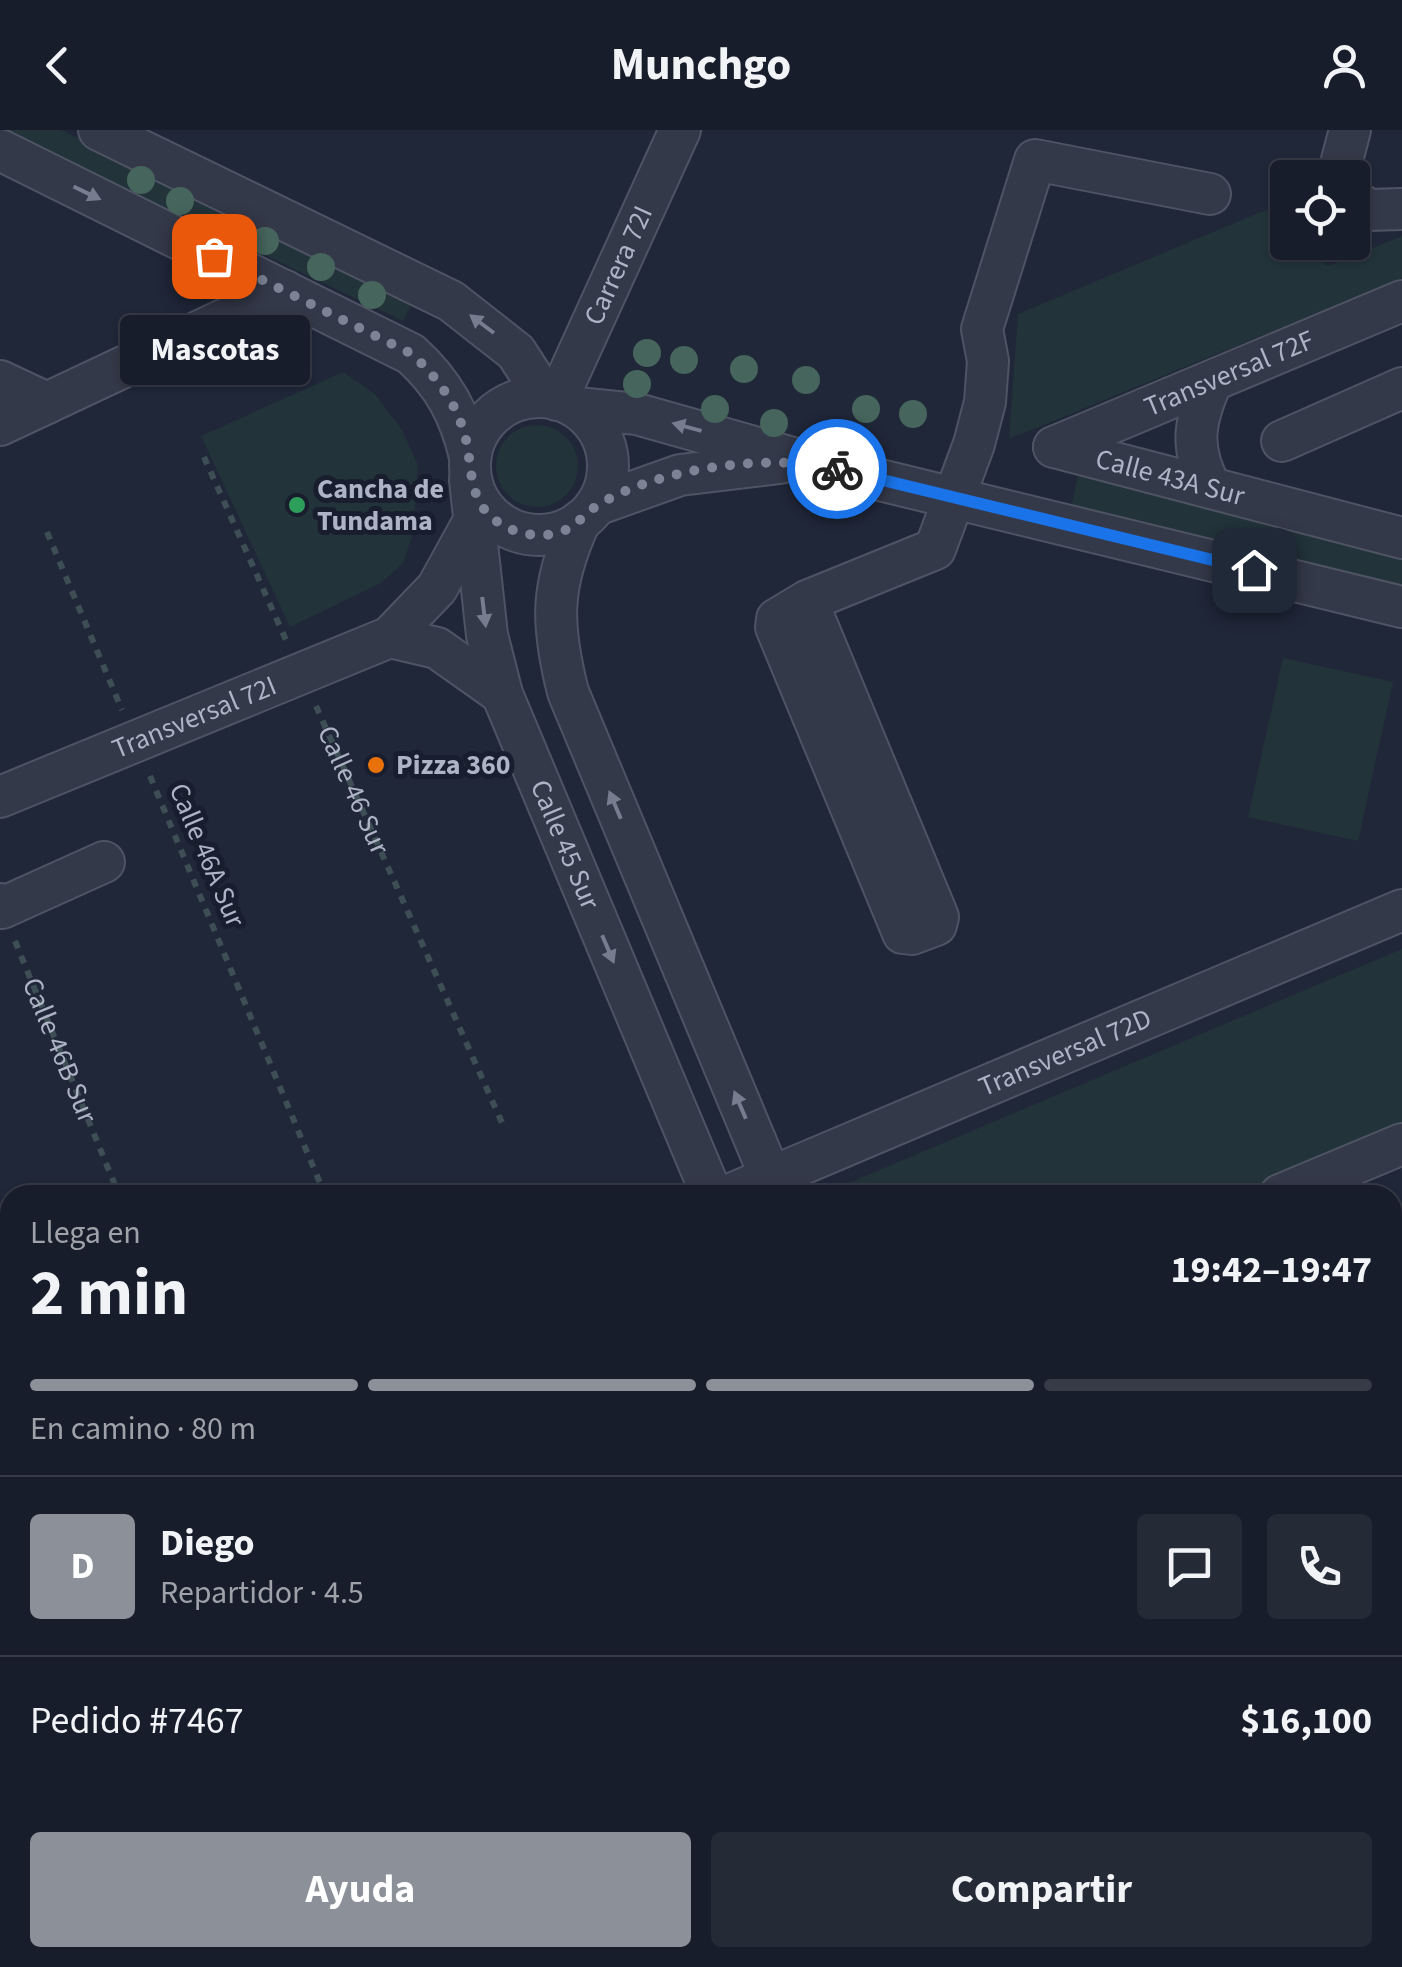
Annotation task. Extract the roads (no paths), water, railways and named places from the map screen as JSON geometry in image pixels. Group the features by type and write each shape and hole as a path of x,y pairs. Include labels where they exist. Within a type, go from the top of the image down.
{"street":[{"path":"100,130 451,301 516,352 560,402 599,432 608,464 562,561 554,614 568,692 774,1185"},
{"name":"Carrera 72I","path":"560,402 680,130"},
{"path":"1342,160 1350,130"},
{"name":"Calle 45 Sur","path":"0,150 412,354 435,376 452,403 472,486 487,634 502,694 708,1185"},
{"path":"808,601 938,917 936,924 912,934 903,932 776,627 777,618 808,601 934,550 957,498 985,402 988,361 982,329 1035,160 1210,194"},
{"path":"1370,210 1402,209"},
{"path":"0,425 285,290"},
{"name":"Transversal 72F","path":"1054,447 1402,302"},
{"path":"1211,488 1194,451 1194,428 1212,380"},
{"path":"0,381 47,402"},
{"path":"1282,441 1402,388"},
{"path":"814,464 710,469 638,488 560,532 537,536 514,531 494,520 472,486 476,437 504,406 560,402 638,414 814,464 1401,602"},
{"name":"Calle 43A Sur","path":"1054,447 1402,538"},
{"name":"Transversal 72I","path":"0,797 390,637 437,588 472,486"},
{"path":"390,637 436,648 502,694"},
{"path":"1,906 104,862"},
{"name":"Transversal 72D","path":"776,1185 1402,910"},
{"path":"1304,1185 1400,1146"}],"place":[{"name":"Mascotas","path":"214,256"},
{"name":"Cancha de Tundama","path":"297,505"},
{"name":"Pizza 360","path":"376,765"}]}
